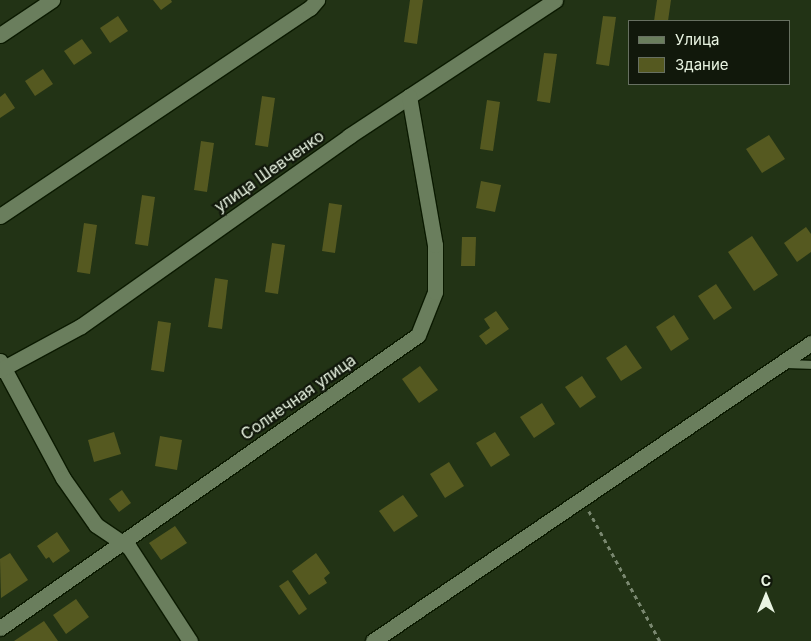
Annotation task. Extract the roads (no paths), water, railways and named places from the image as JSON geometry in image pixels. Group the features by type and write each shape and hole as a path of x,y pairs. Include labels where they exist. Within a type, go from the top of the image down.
{"street":[{"path":"0,35 52,0"},
{"path":"0,216 310,8 317,0"},
{"name":"улица Шевченко","path":"1,367 81,326 409,96 555,0"},
{"name":"Солнечная улица","path":"0,628 120,541 418,335 435,292 435,245 409,96"},
{"path":"373,641 811,343"},
{"path":"1,367 63,478 96,525 130,547 190,641"}],"lane":[{"path":"780,364 811,365"}]}
